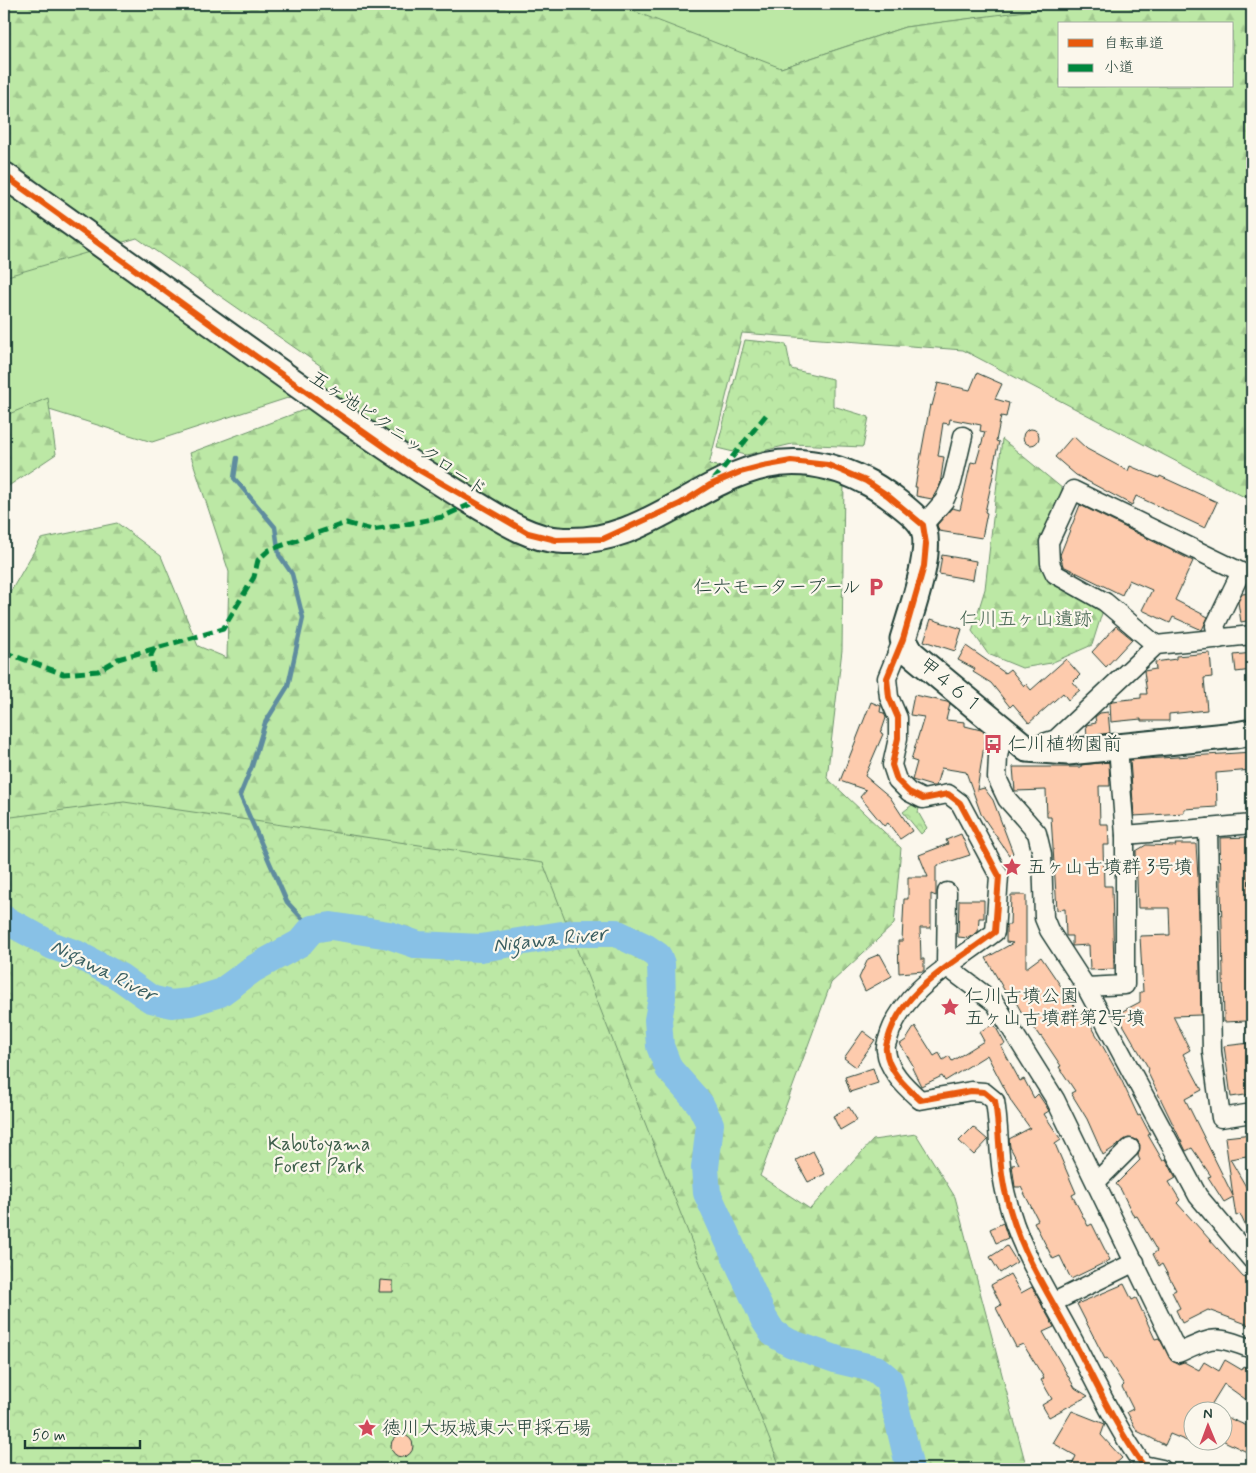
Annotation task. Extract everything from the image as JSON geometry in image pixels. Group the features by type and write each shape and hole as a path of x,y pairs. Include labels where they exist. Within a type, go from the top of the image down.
{"street":[{"name":"五ヶ池ピクニックロード","path":"4,175 234,341 412,466 528,533 556,540 603,539 680,504 710,485 740,472 792,461 828,466 866,481 922,525"},
{"path":"962,436 952,484 944,500 922,525 926,544 924,566 903,639 887,678 889,697 898,718 898,738 892,765 897,780 909,792 923,799 948,794 960,803 999,876 995,932 968,954 946,966 904,1008 891,1028 886,1050 895,1074 920,1100 971,1091 984,1092 995,1101 1005,1193 1015,1230 1034,1272 1122,1436 1143,1465 1162,1469"},
{"path":"1156,645 1106,602 1055,574 1050,562 1049,542 1073,490 1241,572 1215,626 1219,639"},
{"path":"1027,748 1056,739 1156,645 1252,636"},
{"name":"甲４６１","path":"903,639 911,653 1027,748"},
{"path":"1003,729 998,757 997,778 1007,799 1037,833 1042,854 1044,918 1049,930 1086,987 1198,1196 1252,1260"},
{"path":"1027,748 1068,752 1252,732"},
{"path":"1086,987 1125,985 1125,834 1118,747"},
{"path":"1125,834 1252,824"},
{"path":"1208,828 1212,1052 1221,1118 1252,1113"},
{"path":"946,966 947,892"},
{"path":"946,966 995,1003 1055,1099 1178,1353 1211,1338 1225,1339 1252,1349"},
{"path":"1096,1182 1130,1148"},
{"path":"1052,1303 1135,1262"}],"green space":[{"path":"4,4 615,4 781,68 905,27 1079,4 1252,4 1252,501 963,350 742,333 709,465 844,479 842,650 827,778 901,848 894,924 831,983 760,1176 810,1209 873,1140 916,1134 955,1197 1027,1469 4,1469 4,588 11,591 41,539 117,523 161,556 198,646 227,658 229,572 190,453 309,408 321,366 137,238 4,277"},
{"path":"576,4 1085,4 905,27 781,68"},
{"path":"4,185 300,394 152,442 43,408 4,431"},
{"path":"745,340 786,344 791,369 833,379 833,406 869,417 863,447 792,444 746,455 717,448"},
{"path":"48,398 56,454 4,489 4,416"},
{"name":"仁川五ヶ山遺跡","path":"1002,439 1063,489 1041,538 1046,577 1103,610 1092,645 1051,663 1022,668 988,654 972,631 985,589"},
{"name":"Kabutoyama Forest Park","path":"124,802 543,863 781,1469 4,1469 4,818"},
{"path":"912,805 919,809 918,812 927,828 921,834 903,812"}],"building":[{"path":"977,373 1002,384 995,399 1009,403 1006,417 1001,416 996,441 999,442 993,466 995,467 985,512 987,513 982,538 939,531 937,525 952,508 960,510 971,462 976,463 985,432 980,431 981,425 950,419 949,424 943,423 938,456 944,457 940,485 932,499 916,496 917,487 915,487 930,405 932,406 938,383 970,390"},
{"path":"1031,429 1037,431 1039,437 1037,443 1031,445 1025,443 1023,437 1025,431"},
{"path":"1073,436 1087,449 1128,471 1130,466 1159,478 1160,476 1217,502 1205,528 1136,496 1132,505 1076,475 1055,457"},
{"path":"1080,505 1193,561 1175,600 1208,617 1202,630 1173,617 1170,623 1142,610 1152,590 1129,580 1122,595 1063,566 1060,555"},
{"path":"942,555 976,561 973,580 939,574"},
{"path":"1252,593 1252,620 1241,622 1238,602 1242,594"},
{"path":"931,619 962,629 955,651 924,641"},
{"path":"1116,626 1132,639 1106,667 1092,652"},
{"path":"966,646 1005,673 1010,669 1024,686 1026,684 1031,690 1066,659 1080,675 1073,682 1080,690 1068,700 1063,693 1029,723 1013,704 1010,707 991,683 973,672 975,669 958,660"},
{"path":"1210,653 1212,677 1204,678 1207,710 1169,714 1169,721 1141,721 1141,719 1111,722 1110,703 1112,701 1141,698 1141,694 1147,694 1144,671 1156,669 1155,662 1176,659 1176,656"},
{"path":"1252,653 1252,670 1236,672 1234,655"},
{"path":"914,695 947,702 950,704 946,720 965,722 965,726 986,733 977,790 984,788 993,800 1013,853 1009,855 981,814 966,772 941,768 936,786 912,780 917,762 911,760 924,717 910,715"},
{"path":"871,702 881,706 880,712 884,713 886,718 881,733 883,734 865,776 890,797 912,831 900,839 888,823 884,826 860,797 866,790 840,781"},
{"path":"1108,712 1110,733 1087,736 1086,725 1096,723 1095,717 1100,713"},
{"path":"1252,752 1252,770 1216,773 1217,807 1184,809 1184,813 1134,816 1130,760"},
{"path":"1109,762 1110,786 1099,786 1100,824 1108,824 1109,845 1103,845 1104,886 1112,886 1114,969 1090,970 1089,945 1072,946 1072,936 1066,936 1065,909 1057,910 1051,817 1047,817 1046,790 1015,791 1013,767 1081,767 1081,765"},
{"path":"961,834 970,855 936,866 936,896 931,894 931,928 920,928 921,959 924,959 924,971 899,973 898,941 902,941 904,899 908,899 908,877 928,877 919,855 948,844 946,840"},
{"path":"1249,837 1247,1021 1224,1022 1220,838"},
{"path":"1175,844 1196,844 1198,877 1201,1015 1173,1016 1190,1050 1183,1054 1202,1090 1185,1099 1233,1196 1225,1137 1252,1134 1252,1155 1230,1159 1252,1197 1252,1240 1240,1214 1236,1216 1233,1197 1224,1202 1208,1177 1211,1176 1192,1148 1186,1151 1147,1071 1149,1069 1117,1014 1140,1002 1140,992 1143,992 1140,936 1170,935 1169,908 1138,908 1136,851 1146,845 1176,846"},
{"path":"1011,895 1026,895 1026,968 1041,957 1084,1020 1087,1018 1121,1079 1138,1116 1140,1115 1150,1134 1148,1135 1163,1161 1166,1159 1176,1178 1169,1182 1180,1200 1177,1203 1243,1277 1252,1280 1252,1326 1208,1310 1182,1323 1176,1310 1180,1308 1172,1292 1176,1290 1162,1264 1159,1266 1153,1254 1157,1251 1137,1216 1134,1217 1121,1190 1116,1184 1140,1160 1138,1156 1140,1145 1137,1140 1128,1138 1103,1155 1087,1119 1071,1093 1075,1091 1059,1067 1061,1066 1025,1014 1023,1015 1011,993 1007,995 986,958 1013,943 1006,942 1006,925 1010,925"},
{"path":"959,900 984,900 984,918 979,918 978,932 968,938 958,937"},
{"path":"880,954 892,976 865,991 859,978 868,959"},
{"path":"994,1024 1005,1044 1001,1046 1020,1081 1024,1079 1034,1098 1038,1094 1049,1111 1044,1114 1061,1140 1055,1144 1076,1193 1072,1195 1088,1226 1092,1224 1110,1260 1071,1279 1060,1256 1053,1259 1034,1222 1038,1220 1021,1187 1015,1187 1012,1165 1019,1164 1010,1147 1009,1139 1030,1128 1012,1103 987,1055 945,1081 942,1076 921,1086 912,1068 914,1067 900,1044 906,1040 915,1026 934,1056 939,1053 943,1060 949,1056 952,1061 984,1041 979,1032"},
{"path":"863,1031 875,1040 856,1067 844,1058"},
{"path":"1250,1043 1252,1094 1231,1097 1224,1046"},
{"path":"873,1068 878,1083 850,1092 845,1077"},
{"path":"849,1107 857,1120 840,1130 833,1116"},
{"path":"973,1127 988,1140 974,1155 959,1141"},
{"path":"813,1151 825,1174 808,1182 796,1160"},
{"path":"1003,1223 1008,1238 996,1243 990,1229"},
{"path":"1007,1246 1017,1262 1000,1273 990,1257"},
{"path":"1010,1274 1021,1293 1032,1287 1054,1327 1043,1332 1075,1388 1088,1396 1049,1417 1042,1405 1052,1399 1041,1380 1044,1378 1023,1344 1016,1347 996,1308 1001,1305 991,1285"},
{"path":"380,1280 393,1281 393,1292 379,1292"},
{"path":"1124,1284 1132,1300 1136,1298 1155,1339 1159,1338 1172,1361 1178,1364 1184,1362 1199,1370 1204,1362 1219,1371 1225,1360 1242,1370 1244,1366 1252,1372 1252,1404 1224,1384 1214,1400 1184,1400 1184,1440 1170,1434 1165,1445 1137,1431 1127,1412 1133,1409 1122,1387 1124,1385 1107,1358 1105,1359 1077,1304"},
{"path":"1072,1411 1105,1424 1101,1435 1122,1458 1110,1469 1070,1469 1076,1456 1053,1443"},
{"path":"1234,1420 1252,1428 1252,1447 1249,1453 1234,1446"},
{"path":"402,1435 410,1438 413,1446 410,1454 402,1457 394,1454 391,1446 394,1438"}],"waterway":[{"path":"237,458 234,478 275,527 279,555 292,574 303,618 288,686 265,723 252,766 240,795 287,902 312,929"},
{"name":"Nigawa River","path":"4,919 53,946 76,954 120,977 151,999 171,1004 190,1002 220,993 253,969 300,943 312,929 331,926 389,935 418,945 481,948 574,933 616,933 645,947 658,956 661,964 662,998 658,1020 660,1046 669,1069 700,1104 710,1124 705,1168 707,1193 764,1319 773,1333 790,1343 838,1360 876,1369 889,1380 910,1469"}],"marked path":[{"path":"713,481 766,415"},
{"path":"4,652 63,674 98,671 118,659 223,629 254,577 258,560 269,550 346,523 372,530 442,517 473,503"},
{"path":"153,672 151,655 155,647"}],"cycle path":[{"path":"4,175 234,341 412,466 528,533 556,540 603,539 680,504 710,485 740,472 791,461 828,465 866,481 887,495 923,525 926,544 924,566 903,639 887,678 889,697 898,718 898,738 892,765 897,780 909,792 923,799 948,794 960,803 999,876 995,932 932,978 905,1005 895,1021 887,1042 887,1058 898,1078 920,1100 971,1091 984,1092 995,1101 1003,1184 1011,1215 1025,1251 1123,1434 1143,1465 1162,1469"}],"place":[{"name":"仁六モータープール","path":"876,587"},
{"name":"仁川植物園前","path":"993,744"},
{"name":"五ヶ山古墳群 3号墳","path":"1012,867"},
{"name":"仁川古墳公園 五ヶ山古墳群第2号墳","path":"950,1007"},
{"name":"徳川大坂城東六甲採石場","path":"367,1428"}]}
